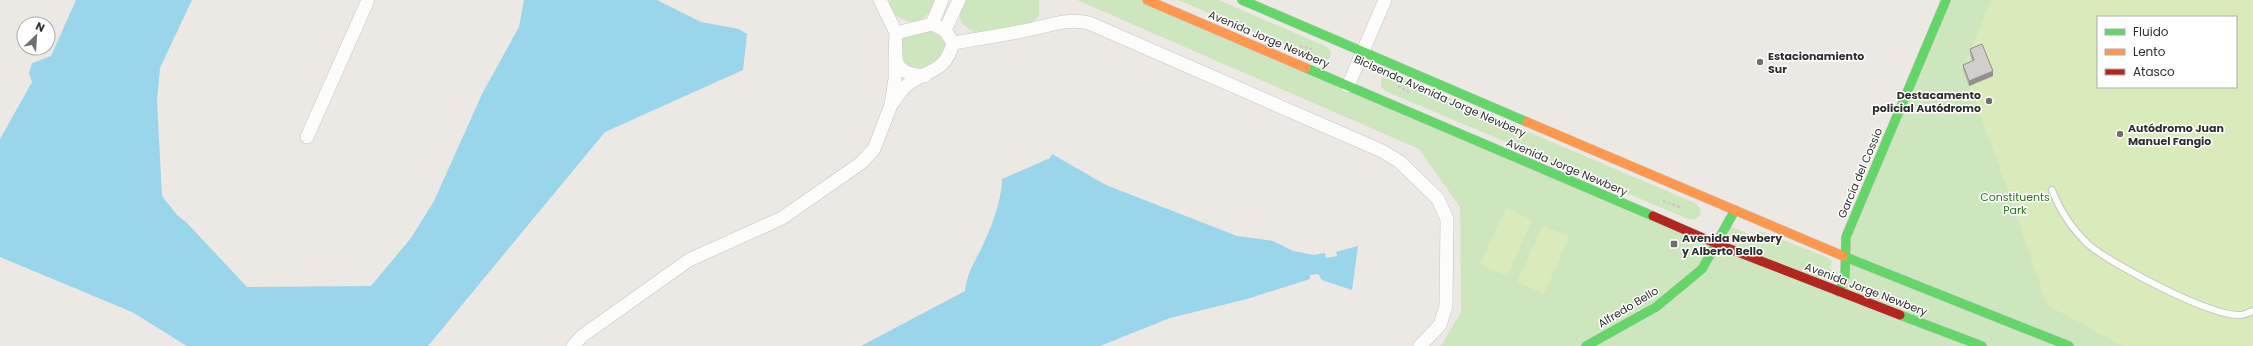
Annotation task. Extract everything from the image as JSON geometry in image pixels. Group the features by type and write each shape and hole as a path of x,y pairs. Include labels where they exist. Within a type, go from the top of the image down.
{"main road":[{"name":"Avenida Jorge Newbery","path":"1147,0 1717,244 1982,346"},
{"name":"Avenida Jorge Newbery","path":"1242,0 1845,257 2069,346"},
{"name":"García del Cossio","path":"1839,292 1845,276 1846,237 1946,0"},
{"name":"Alfredo Bello","path":"1586,346 1656,307 1702,269 1735,210"}],"street":[{"path":"307,137 368,0"},
{"path":"573,346 582,336 689,260 782,218 861,163 874,149 891,105 895,80 896,56 896,33 880,0"},
{"path":"932,24 942,0"},
{"path":"945,30 959,0"},
{"path":"1348,86 1385,0"},
{"path":"953,43 1032,29 1063,20 1083,22 1382,151 1400,162 1438,199 1446,219 1446,306 1440,324 1420,346"},
{"path":"891,105 907,85 941,66 950,54 953,43 945,30 932,24 918,26 896,33"},
{"path":"896,56 900,68 908,75 925,76"}],"lane":[{"path":"2052,190 2062,214 2090,245 2127,270 2203,307 2241,315 2253,311"}],"path":[{"path":"1295,44 1318,51"},
{"name":"Bicisenda Avenida Jorge Newbery","path":"1393,83 1413,95"},
{"path":"1656,198 1689,210"}],"green space":[{"path":"888,0 937,0 929,13 914,22 901,19 894,14"},
{"path":"965,0 1039,0 1039,15 1033,22 976,33 965,26 960,20"},
{"name":"Constituents Park","path":"1077,0 1147,0 1716,244 1728,225 1751,235 1760,231 1826,257 1832,261 1830,269 1845,275 1846,237 1946,0 2253,0 2253,346 1441,346 1461,312 1460,207 1419,149"},
{"path":"1178,0 1219,0 1327,47 1331,51 1330,58 1325,61 1320,60"},
{"name":"Autódromo Juan Manuel Fangio","path":"1991,0 2253,0 2253,346 2123,346 2047,305 2004,179 1963,69"},
{"path":"932,24 953,43 925,76 900,68 896,33"},
{"path":"1391,73 1695,203 1701,209 1700,216 1695,219 1688,219 1385,91 1381,86 1381,80 1385,74"},
{"path":"1506,208 1532,220 1507,276 1480,264"},
{"path":"1543,225 1569,237 1544,294 1517,282"}],"water":[{"path":"76,0 192,0 160,68 157,101 162,196 177,215 187,223 247,287 371,286 411,238 434,201 483,92 519,27 524,0 657,0 701,22 739,29 747,34 743,70 605,132 428,346 187,346 132,312 0,257 0,139 32,82 29,73 32,63 51,56 56,56 56,45"},
{"path":"1052,154 1106,185 1237,236 1273,241 1293,251 1314,255 1325,253 1326,258 1337,256 1336,252 1358,246 1352,290 1322,280 1318,274 1310,275 1310,279 1247,299 1170,318 1100,346 861,346 965,291 969,273 986,238 996,212 1002,187 1002,179 1050,158"}],"building":[{"path":"1982,44 1993,71 1969,81 1963,65 1974,60 1970,49"}],"traffic: fast":[{"path":"1242,0 1527,122"},
{"path":"1839,292 1845,276 1846,237 1946,0"},
{"path":"1306,68 1653,216"},
{"path":"1586,346 1656,307 1702,269 1735,210"},
{"path":"1843,256 2069,346"},
{"path":"1900,315 1982,346"}],"traffic: slow":[{"path":"1147,0 1306,68"},
{"path":"1527,122 1843,256"}],"traffic: jam":[{"path":"1653,216 1717,244 1900,315"}],"place":[{"name":"Estacionamiento Sur","path":"1760,62"},
{"name":"Destacamento policial Autódromo","path":"1989,101"},
{"name":"Autódromo Juan Manuel Fangio","path":"2120,134"},
{"name":"Avenida Newbery y Alberto Bello","path":"1674,244"}]}
